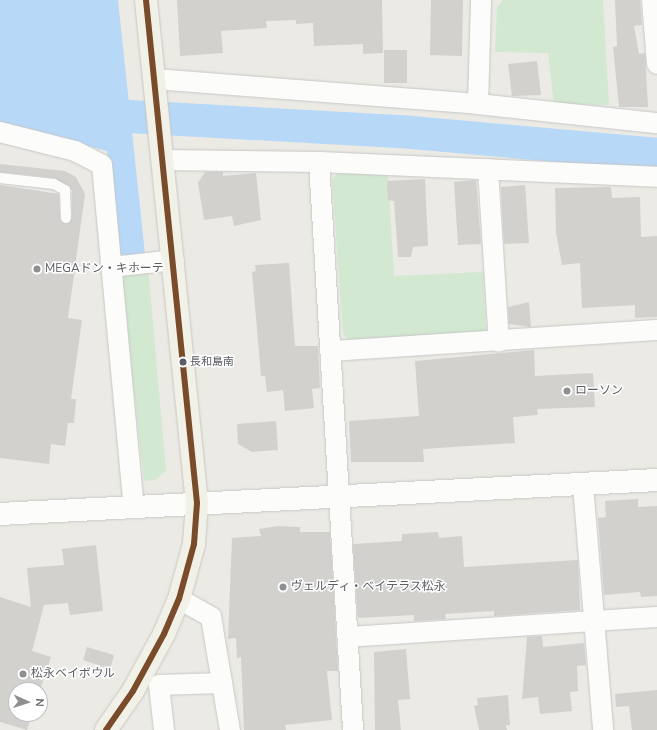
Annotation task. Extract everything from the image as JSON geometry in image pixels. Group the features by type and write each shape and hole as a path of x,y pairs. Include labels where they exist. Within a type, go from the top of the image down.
{"main road":[{"path":"106,730 133,692 179,599 194,544 196,503 164,154 146,0"}],"street":[{"path":"478,104 481,0"},
{"path":"652,0 657,64"},
{"path":"155,79 478,104 657,123"},
{"path":"0,132 75,151 102,165 115,266 134,506"},
{"path":"164,154 657,177"},
{"path":"319,162 341,494 353,730"},
{"path":"488,169 499,342"},
{"path":"115,266 174,260"},
{"path":"332,351 499,342 657,330"},
{"path":"0,514 341,494 583,485 657,480"},
{"path":"583,485 603,730"},
{"path":"179,599 211,617 230,730"},
{"path":"348,638 657,616"},
{"path":"164,730 159,686 222,683"}],"lane":[{"path":"0,178 54,184 65,190 66,218"}],"green space":[{"path":"503,0 603,0 609,105 554,104 548,53 495,52 497,7"},
{"path":"338,173 388,175 394,276 483,272 486,333 350,341 343,334 332,179"},
{"path":"148,267 166,471 155,480 144,481 121,272"}],"water":[{"path":"0,0 118,0 145,254 120,256 107,151 0,123"}],"building":[{"path":"177,0 382,0 383,53 363,54 363,44 314,46 313,23 296,24 296,20 266,21 267,28 221,31 223,53 180,56"},
{"path":"431,0 463,0 462,56 430,55"},
{"path":"615,0 640,0 642,25 634,26 639,54 645,53 648,107 619,107 613,47 617,46"},
{"path":"384,50 407,50 407,83 384,83"},
{"path":"537,61 541,95 512,96 508,64"},
{"name":"MEGAドン・キホーテ","path":"0,164 65,171 76,177 85,194 68,318 82,320 71,399 76,399 74,423 68,423 65,446 51,444 49,464 0,458 0,185 59,194 60,219 66,224 72,218 72,190 55,178 0,172"},
{"path":"205,172 223,172 223,176 256,173 261,220 234,226 232,216 204,220 198,183"},
{"path":"425,179 428,246 413,247 411,257 398,257 394,201 388,200 387,181"},
{"path":"476,180 481,244 458,245 454,182"},
{"path":"525,185 529,243 504,244 501,187"},
{"path":"611,187 612,198 640,197 641,237 657,236 657,317 635,318 635,305 582,308 580,263 562,265 556,233 555,188"},
{"path":"289,263 295,346 318,346 320,388 312,389 314,408 285,411 283,390 267,392 265,376 261,376 252,272 256,271 255,265"},
{"path":"529,302 531,327 509,324 508,307"},
{"path":"534,350 535,376 593,373 595,407 537,409 538,415 513,417 515,443 423,449 424,462 351,462 349,421 419,416 415,361"},
{"path":"276,421 278,450 252,452 238,444 237,424"},
{"path":"638,499 638,507 657,506 657,596 641,597 640,592 604,595 598,518 606,517 605,501"},
{"name":"ヴェルディ・ベイテラス松永","path":"278,526 300,527 300,532 330,532 338,671 327,671 332,720 285,725 286,730 244,730 241,657 237,658 236,638 228,639 232,538 261,536 259,529"},
{"path":"438,532 439,538 462,536 464,567 578,560 580,610 494,616 494,611 445,614 446,619 414,621 414,615 358,618 353,544 402,541 402,534"},
{"path":"96,545 103,611 70,615 68,603 44,605 32,651 51,657 43,682 8,682 8,722 30,722 27,730 0,722 0,597 31,607 27,568 64,565 62,549"},
{"path":"542,636 543,647 584,643 586,665 577,666 578,691 570,692 572,711 540,714 538,697 522,699 527,637"},
{"path":"87,647 114,655 110,669 83,660"},
{"path":"406,649 410,699 398,700 401,730 375,730 374,652"},
{"path":"657,690 657,730 632,730 629,706 616,707 615,694"},
{"path":"508,695 510,725 506,725 507,730 479,730 474,706 478,705 477,698"}],"waterway":[{"path":"128,116 411,132 657,154"}],"transit line":[{"path":"106,730 133,691 164,634 179,599 194,544 197,503 146,0"}],"place":[{"name":"MEGAドン・キホーテ","path":"37,269"},
{"name":"長和島南","path":"183,362"},
{"name":"ローソン","path":"567,391"},
{"name":"ヴェルディ・ベイテラス松永","path":"283,587"},
{"name":"松永ベイボウル","path":"23,674"}]}
